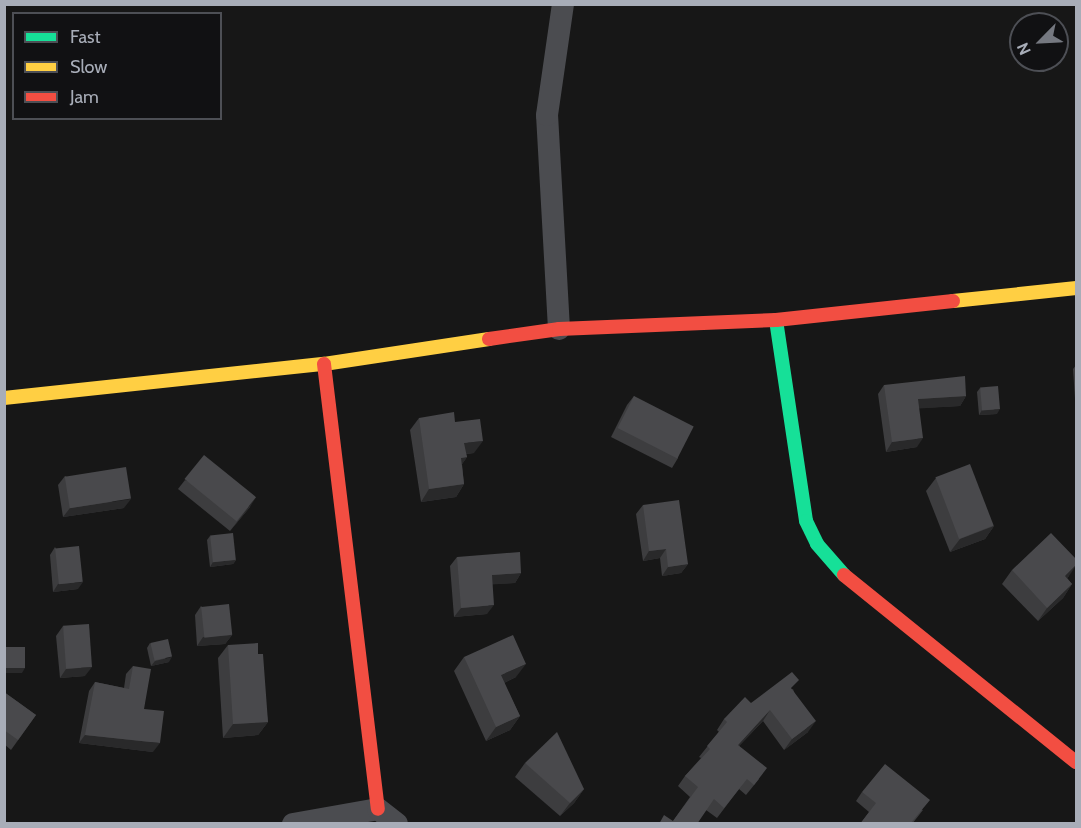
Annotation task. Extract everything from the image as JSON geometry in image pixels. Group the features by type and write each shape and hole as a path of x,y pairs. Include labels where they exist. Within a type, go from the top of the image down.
{"street":[{"path":"558,328 547,126 563,4"},
{"path":"4,398 324,364 558,328 776,320 1077,288"},
{"path":"776,320 806,521 817,544 836,568 901,624 1077,762"},
{"path":"324,364 378,809 397,824"},
{"path":"292,824 378,809"}],"building":[{"path":"965,376 966,396 918,399 923,438 892,442 884,385"},
{"path":"998,386 1000,409 982,410 980,388"},
{"path":"634,396 694,426 677,458 618,428"},
{"path":"454,412 455,422 480,419 483,441 464,443 467,457 461,458 464,484 429,489 419,418"},
{"path":"204,455 256,497 237,521 184,479"},
{"path":"970,464 994,526 959,539 935,477"},
{"path":"126,467 131,499 70,508 65,477"},
{"path":"679,500 688,564 668,567 666,549 649,551 643,505"},
{"path":"233,533 236,560 213,562 210,535"},
{"path":"1051,533 1077,560 1077,564 1065,576 1072,584 1047,608 1012,570"},
{"path":"79,546 83,582 59,584 55,549"},
{"path":"520,552 521,573 492,575 494,605 461,608 457,557"},
{"path":"229,604 232,635 204,638 201,607"},
{"path":"89,624 92,667 66,669 63,626"},
{"path":"513,635 526,664 501,675 520,716 496,727 464,657"},
{"path":"168,639 172,657 155,661 150,643"},
{"path":"258,643 258,654 263,654 268,722 233,724 228,645"},
{"path":"4,647 25,647 25,668 4,668"},
{"path":"133,666 151,669 144,709 164,711 160,743 85,735 95,682 129,689"},
{"path":"792,672 799,680 791,688 816,721 792,739 770,710 738,745 767,768 754,785 747,779 724,808 714,799 697,824 659,824 664,815 673,821 698,787 685,776 710,749 707,746 727,722 724,719 745,697 751,703"},
{"path":"4,692 36,715 18,740 4,730"},
{"path":"557,732 584,789 570,803 525,763"},
{"path":"885,764 930,800 910,824 860,824 876,803 862,792"}],"traffic: fast":[{"path":"776,320 806,521 817,544 844,575"}],"traffic: slow":[{"path":"953,301 1076,288"},
{"path":"4,398 324,364 489,339"}],"traffic: jam":[{"path":"489,339 559,329 776,320 953,301"},
{"path":"324,364 378,809"},
{"path":"844,575 1076,762"}]}
